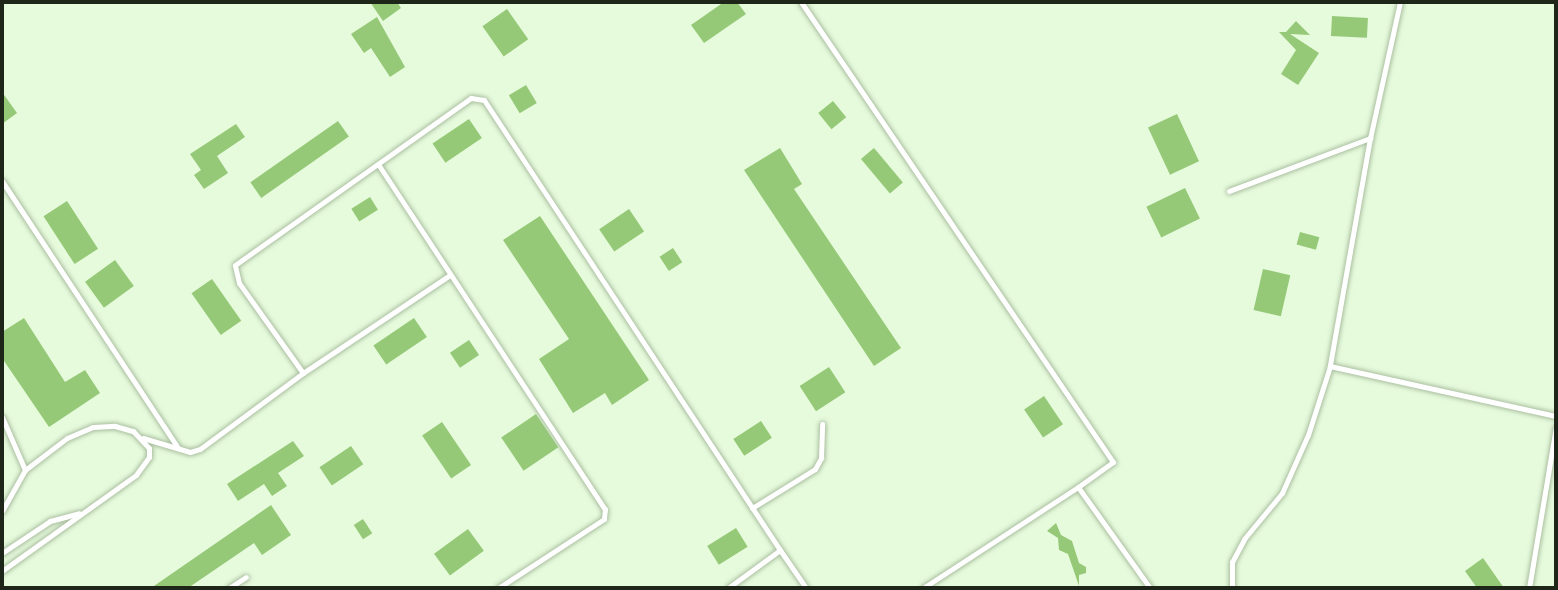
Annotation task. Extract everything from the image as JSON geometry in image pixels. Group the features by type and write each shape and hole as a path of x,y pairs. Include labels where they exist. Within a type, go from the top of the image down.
{"lane":[{"path":"801,2 1113,462 923,588"},
{"path":"1232,588 1232,562 1244,539 1282,493 1308,435 1330,366 1370,138 1400,2"},
{"path":"303,373 239,283 235,265 471,98 484,100 806,588"},
{"path":"1228,191 1370,138"},
{"path":"378,164 606,509 604,519 498,588"},
{"path":"2,181 178,448"},
{"path":"2,511 25,470 67,438 93,428 115,426 178,448 200,449 303,373 450,275"},
{"path":"1330,366 1556,416"},
{"path":"2,417 25,470"},
{"path":"752,508 815,469 821,458 822,424"},
{"path":"1529,588 1556,427"},
{"path":"2,570 136,475 149,457 143,438"},
{"path":"1078,487 1150,588"},
{"path":"2,553 50,521 79,513"},
{"path":"728,588 780,550"},
{"path":"229,588 246,577"}],"building":[{"path":"370,2 397,2 401,8 383,21"},
{"path":"724,2 737,2 746,14 704,43 691,25"},
{"path":"507,9 528,39 504,57 482,26"},
{"path":"1332,16 1368,18 1367,38 1331,36"},
{"path":"377,17 405,67 390,77 371,48 364,53 351,34"},
{"path":"1296,21 1310,35 1290,34 1319,53 1298,85 1281,74 1296,50 1279,32 1286,32"},
{"path":"526,85 537,103 520,113 509,95"},
{"path":"2,92 17,113 2,124"},
{"path":"833,101 846,117 831,129 818,113"},
{"path":"1177,114 1199,161 1170,175 1148,128"},
{"path":"469,119 482,138 445,163 433,144"},
{"path":"338,121 349,137 261,198 250,182"},
{"path":"236,124 245,137 217,156 228,173 204,189 194,175 201,170 190,154"},
{"path":"780,148 802,184 794,189 901,348 874,366 744,170"},
{"path":"874,148 903,182 890,193 861,159"},
{"path":"1185,188 1200,219 1161,237 1146,207"},
{"path":"370,197 378,210 359,221 351,209"},
{"path":"67,201 98,249 75,264 44,216"},
{"path":"629,209 644,231 614,252 599,229"},
{"path":"540,216 649,380 612,405 605,393 573,413 539,359 569,339 503,240"},
{"path":"1300,232 1319,237 1316,250 1297,245"},
{"path":"673,248 682,262 669,271 660,257"},
{"path":"115,260 134,286 104,308 85,282"},
{"path":"1263,269 1290,275 1281,316 1254,310"},
{"path":"212,279 241,321 221,335 192,293"},
{"path":"24,318 65,382 85,370 100,393 49,427 2,358 2,332"},
{"path":"414,318 427,337 386,364 373,345"},
{"path":"469,340 479,355 460,368 450,353"},
{"path":"829,367 845,392 816,411 800,386"},
{"path":"1044,396 1063,424 1043,438 1024,409"},
{"path":"536,414 558,447 524,471 501,437"},
{"path":"761,421 772,438 744,456 733,439"},
{"path":"442,422 471,465 451,479 422,435"},
{"path":"293,441 304,456 278,473 287,486 272,496 264,484 238,501 227,484"},
{"path":"351,446 363,464 332,485 319,467"},
{"path":"271,505 291,535 262,555 254,543 188,588 151,588"},
{"path":"363,519 372,533 363,539 354,525"},
{"path":"1056,523 1061,535 1072,541 1079,563 1086,567 1086,573 1079,575 1079,586 1068,554 1059,550 1058,538 1047,531"},
{"path":"736,528 748,547 719,565 707,546"},
{"path":"468,529 484,551 450,576 434,554"},
{"path":"1483,558 1504,588 1477,588 1465,571"}]}
